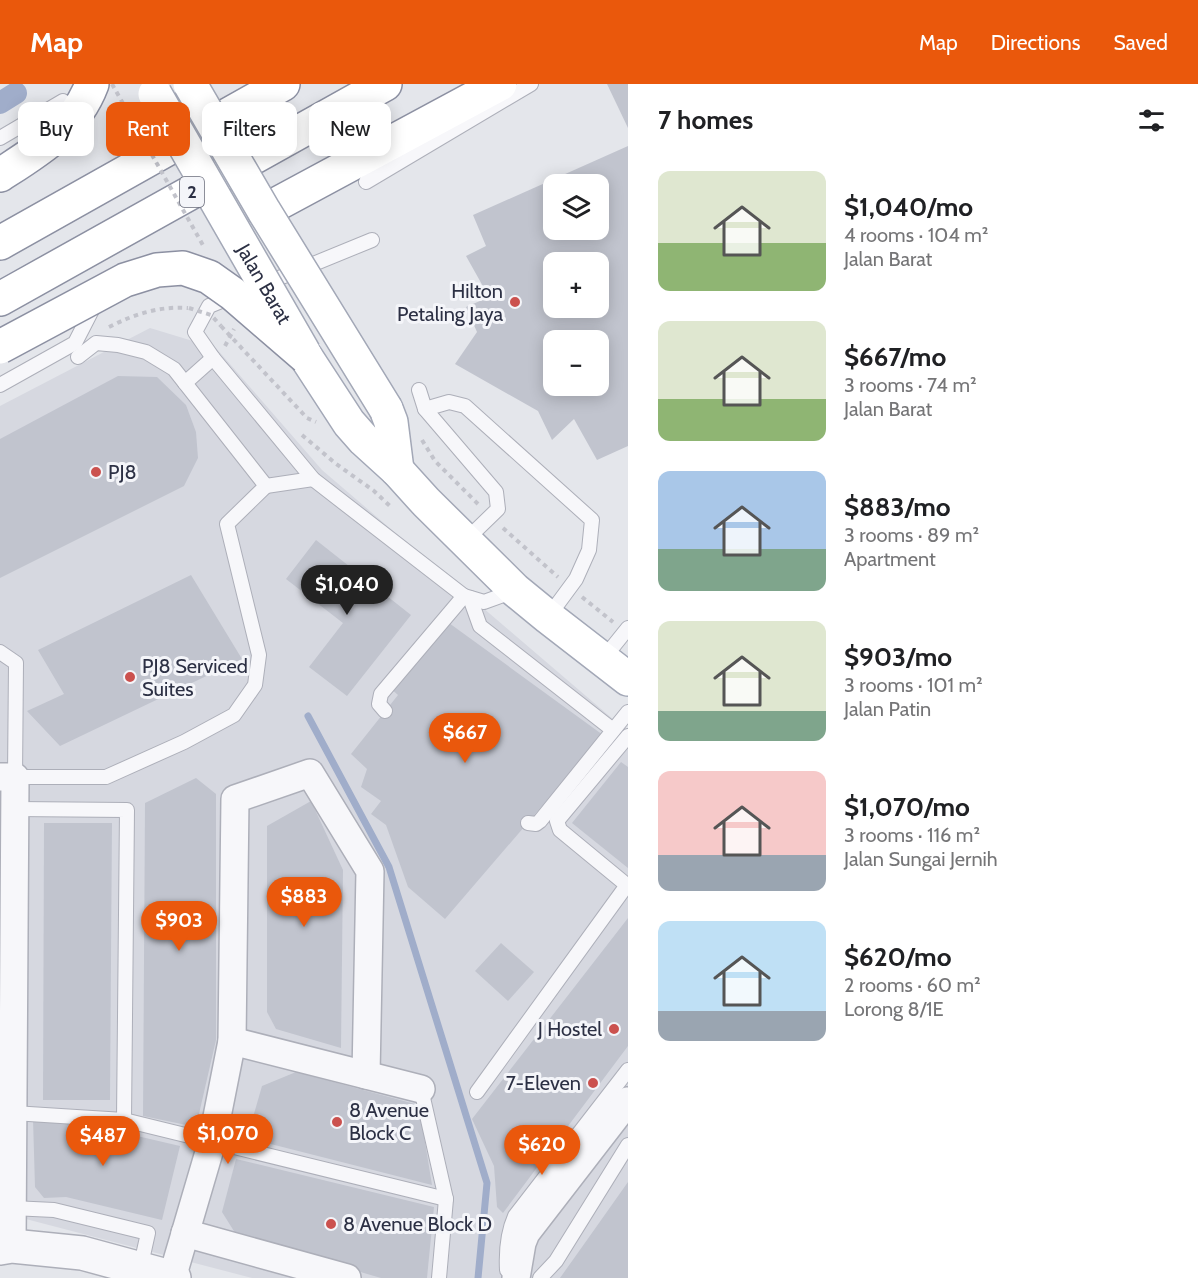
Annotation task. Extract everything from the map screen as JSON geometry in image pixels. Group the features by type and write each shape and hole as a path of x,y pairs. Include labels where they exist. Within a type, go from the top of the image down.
{"main road":[{"name":"Jalan Barat","path":"190,84 264,211 386,409 397,470"},
{"path":"0,243 283,84"},
{"name":"2","path":"0,299 385,84"},
{"path":"264,211 500,84"},
{"name":"Jalan Barat","path":"152,89 306,357 338,424 364,440 397,470 426,502 516,590 615,669"},
{"path":"0,175 28,157 65,128 80,110 87,90"},
{"path":"0,347 125,280 157,270 183,268 209,277 233,294 306,357"}],"street":[{"path":"7,777 15,809 7,959 8,1129 12,1208 6,1247 82,1253 173,1278 212,1142 232,1041 235,799 310,773 370,871 366,1075"},
{"path":"232,1041 421,1089"},
{"path":"516,1278 526,1233 628,1101"},
{"path":"185,1233 347,1278"}],"lane":[{"path":"366,182 531,84"},
{"path":"0,138 87,90"},
{"path":"372,240 209,306 195,332 213,358 313,479 467,597 484,602 516,590"},
{"path":"0,385 75,343 102,291"},
{"path":"78,357 96,343 118,345 146,352 174,369 266,486"},
{"path":"185,383 213,358"},
{"path":"419,390 425,409 496,492 498,509 465,541"},
{"path":"425,409 449,402 465,406 592,520 589,550 576,579 548,617"},
{"path":"0,652 16,663 7,777 106,777 184,742 234,715 255,685 259,655 227,524 266,486 313,479"},
{"path":"385,711 379,704 381,694 467,597"},
{"path":"467,597 480,626 612,730"},
{"path":"615,669 628,628"},
{"path":"528,823 536,824 540,820 628,712"},
{"path":"477,1092 628,885 560,830 557,821 626,743"},
{"path":"15,809 127,810 124,1120"},
{"path":"508,1278 506,1253 509,1230 515,1216 628,1070"},
{"path":"421,1089 446,1199 440,1278"},
{"path":"8,1129 124,1120 446,1199"},
{"path":"540,1278 556,1261 628,1145"},
{"path":"12,1208 54,1210 148,1233 140,1269"}],"path":[{"path":"87,90 208,254"},
{"path":"75,343 135,315 170,306 189,308 211,315 308,418 338,424"},
{"path":"231,354 224,345 235,328"},
{"path":"299,433 374,491 400,515"}],"shaded area":[{"path":"150,328 216,348 322,470 628,732 628,1278 252,1278 22,1218 27,796 0,796 0,406"}],"building":[{"path":"607,84 628,84 628,128"},
{"name":"Hilton Petaling Jaya","path":"628,146 628,446 597,460 574,419 552,440 538,411 455,364 477,332 466,307 489,297 466,256 486,246 473,215 543,184 543,240 609,240 609,174 565,174"},
{"name":"PJ8","path":"118,376 157,377 186,405 196,432 198,458 184,486 0,578 0,439"},
{"path":"316,540 411,615 347,696 309,667 343,623 286,579"},
{"name":"PJ8 Serviced Suites","path":"191,575 242,659 60,746 27,711 64,694 38,650"},
{"path":"449,623 603,735 445,919 408,887 386,825 371,814 381,801 361,787 367,769 351,754 398,695 389,687"},
{"path":"621,762 628,767 628,868 572,823"},
{"path":"196,778 216,794 216,1040 196,1127 143,1116 145,803"},
{"path":"311,801 343,870 341,1048 276,1029 267,1012 267,826"},
{"path":"44,823 112,823 110,1100 43,1100"},
{"path":"628,918 628,1046 503,1213 497,1207 494,1166 472,1119"},
{"path":"501,943 534,972 508,1001 475,971"},
{"name":"8 Avenue Block C","path":"296,1072 419,1105 432,1185 247,1138 262,1086"},
{"path":"33,1119 77,1122 180,1146 162,1220 66,1197 44,1198 35,1187"},
{"name":"8 Avenue Block D","path":"236,1159 434,1207 427,1278 381,1278 237,1236 222,1212"},
{"path":"628,1182 628,1278 560,1278 587,1240"}],"waterway":[{"path":"0,103 16,93"},
{"path":"308,716 389,867 487,1183 478,1278"}],"place":[{"name":"Hilton Petaling Jaya","path":"515,302"},
{"name":"PJ8","path":"96,472"},
{"name":"PJ8 Serviced Suites","path":"130,677"},
{"name":"J Hostel","path":"614,1029"},
{"name":"7-Eleven","path":"593,1083"},
{"name":"8 Avenue Block C","path":"337,1122"},
{"name":"8 Avenue Block D","path":"331,1224"}]}
